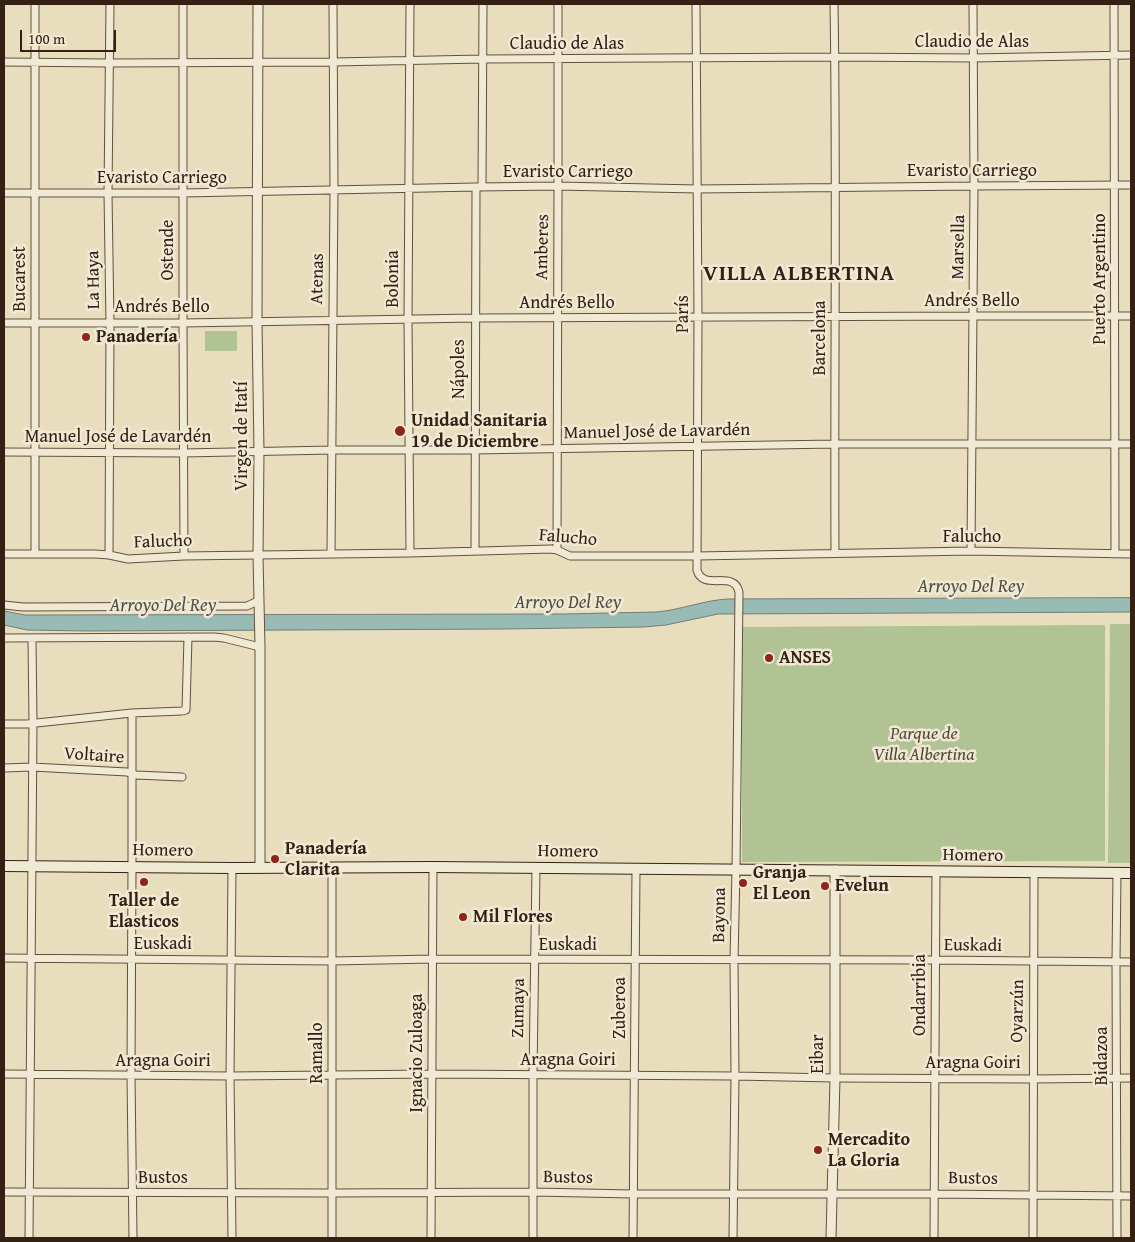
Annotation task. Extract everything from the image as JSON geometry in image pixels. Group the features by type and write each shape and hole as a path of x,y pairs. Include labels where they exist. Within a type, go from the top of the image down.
{"main road":[{"name":"Homero","path":"4,866 736,869 1131,874"}],"street":[{"name":"Bucarest","path":"34,554 35,4"},
{"name":"La Haya","path":"110,4 108,193 110,555"},
{"name":"Ostende","path":"183,4 184,556"},
{"name":"Virgen de Itatí","path":"258,4 260,868"},
{"name":"Atenas","path":"331,554 334,190 333,4"},
{"name":"Bolonia","path":"410,4 408,188 410,553"},
{"name":"Nápoles","path":"475,551 475,318 483,4"},
{"name":"Amberes","path":"557,550 558,4"},
{"name":"París","path":"696,4 697,570 698,574 706,580 734,583 739,592"},
{"name":"Barcelona","path":"834,4 836,188 835,553"},
{"name":"Marsella","path":"971,551 974,186 973,4"},
{"name":"Puerto Argentino","path":"1114,4 1115,554"},
{"name":"Claudio de Alas","path":"4,62 184,63 835,57 973,58 1131,55"},
{"name":"Evaristo Carriego","path":"4,193 183,194 558,186 697,189 1131,185"},
{"name":"Andrés Bello","path":"4,323 183,323 475,318 1131,316"},
{"name":"Manuel José de Lavardén","path":"4,452 183,453 834,444 1131,444"},
{"name":"Falucho","path":"4,554 95,554 128,559 184,556 557,550 570,556 697,556 971,551 1131,554"},
{"name":"Bayona","path":"733,1238 734,960 739,592"},
{"path":"4,605 24,607 258,605"},
{"path":"4,638 188,637 224,638 260,644"},
{"path":"4,724 186,710 188,637"},
{"path":"29,1238 32,638"},
{"path":"132,713 132,1238"},
{"name":"Voltaire","path":"4,768 127,772 136,775 182,777"},
{"name":"Ignacio Zuloaga","path":"431,1238 433,867"},
{"path":"232,868 230,1076 232,1238"},
{"name":"Ramallo","path":"332,868 332,1238"},
{"name":"Zumaya","path":"533,1238 536,868"},
{"name":"Zuberoa","path":"633,1238 636,869"},
{"name":"Eibar","path":"831,1238 835,870"},
{"name":"Ondarribia","path":"934,1238 936,871"},
{"name":"Oyarzún","path":"1033,1238 1034,873"},
{"name":"Bidazoa","path":"1117,873 1117,1238"},
{"name":"Euskadi","path":"4,958 332,961 432,959 1131,962"},
{"name":"Aragna Goiri","path":"4,1074 230,1076 433,1074 834,1078 1131,1078"},
{"name":"Bustos","path":"4,1192 332,1194 534,1192 1131,1196"}],"green space":[{"path":"205,331 237,331 237,351 205,351"},
{"path":"1110,624 1131,624 1131,863 1108,863"},
{"name":"Parque de Villa Albertina","path":"1105,625 1105,861 742,862 742,627"}],"water":[{"path":"1131,598 1131,612 718,614 666,625 644,627 86,631 27,630 4,625 4,611 25,615 564,614 656,612 728,599"}],"place":[{"name":"Panadería","path":"86,337"},
{"name":"Unidad Sanitaria 19 de Diciembre","path":"400,431"},
{"name":"ANSES","path":"769,658"},
{"name":"Panadería Clarita","path":"275,859"},
{"name":"Taller de Elasticos","path":"144,882"},
{"name":"Granja El Leon","path":"743,883"},
{"name":"Evelun","path":"825,886"},
{"name":"Mil Flores","path":"463,917"},
{"name":"Mercadito La Gloria","path":"818,1150"}],"district":[{"name":"VILLA ALBERTINA","path":"799,274"}],"water label":[{"name":"Arroyo Del Rey","path":"971,587"},
{"name":"Arroyo Del Rey","path":"568,603"},
{"name":"Arroyo Del Rey","path":"163,606"}]}
